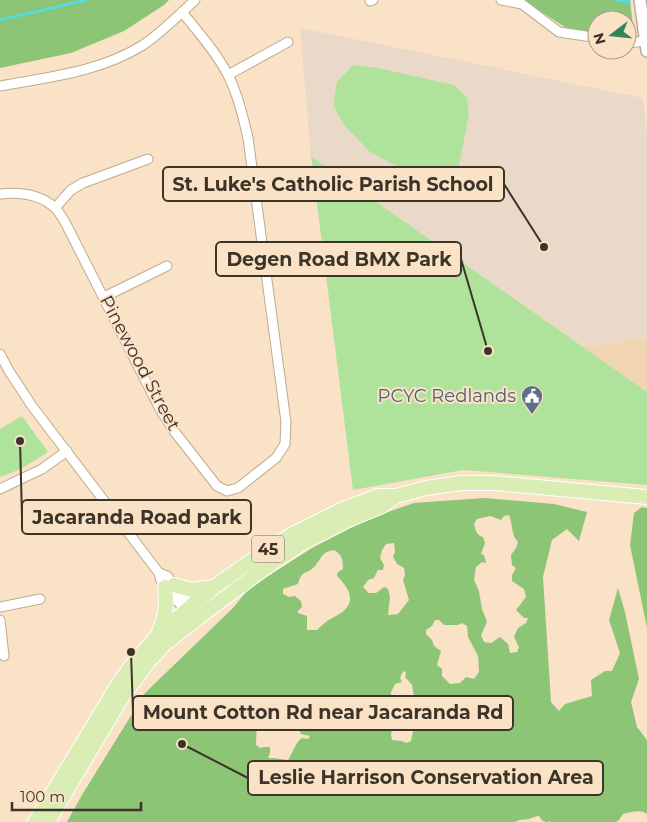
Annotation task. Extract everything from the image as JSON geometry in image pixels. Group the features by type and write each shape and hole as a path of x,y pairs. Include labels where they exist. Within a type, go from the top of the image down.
{"main road":[{"name":"45","path":"48,822 117,706 149,661 214,587 292,535 341,510 378,496 396,496 426,488 452,485 494,483 647,497"},
{"name":"45","path":"35,822 119,682 158,635 301,544 348,520 382,506 396,496"},
{"path":"158,635 164,619 170,586 192,590 214,587"}],"street":[{"path":"0,86 68,74 92,68 118,58 162,31 195,0"},
{"path":"501,0 522,4 559,32 587,37"},
{"path":"640,0 646,46"},
{"name":"Pinewood Street","path":"0,194 14,192 35,196 55,208 66,224 161,411 174,431 217,486 227,491 238,488 276,458 285,444 286,422 248,138 240,105 228,75 208,44 182,12"},
{"path":"228,75 288,42"},
{"path":"55,208 71,190 83,183 148,159"},
{"path":"104,297 167,266"},
{"path":"0,354 32,406 158,573 167,576 170,586 192,613"},
{"path":"0,489 42,469 67,451"},
{"path":"0,607 40,599"},
{"path":"0,620 4,656"}],"shaded area":[{"path":"300,28 643,98 647,134 647,338 583,347 311,156"},
{"path":"647,338 647,392 583,347"}],"green space":[{"path":"0,0 169,0 124,31 71,53 0,68"},
{"path":"523,0 630,0 631,10 587,10 587,32 568,29"},
{"path":"353,65 378,68 454,85 467,98 469,114 458,171 438,176 411,174 370,152 344,125 333,105 337,82"},
{"path":"311,156 647,392 647,485 463,470 353,490"},
{"path":"22,416 48,452 21,469 0,477 0,429"},
{"path":"485,498 554,504 587,512 579,541 567,529 552,540 543,577 551,702 559,711 565,704 592,696 591,680 605,671 612,671 620,653 609,620 618,588 639,679 631,702 637,727 647,740 647,814 638,811 623,814 616,822 546,822 539,816 536,816 515,822 67,822 145,693 234,607 249,588 312,548 368,519 414,503","holes":["509,515 513,533 518,542 511,555 512,565 516,568 512,575 512,581 524,589 526,597 516,610 524,618 528,618 526,623 518,628 514,637 519,647 517,652 510,653 508,644 500,637 491,643 484,642 481,635 487,622 482,609 479,591 474,580 476,567 482,562 486,563 484,555 481,554 485,543 474,524 477,519 490,516 501,520 504,516","394,543 395,551 393,557 397,564 404,568 405,575 403,580 409,600 398,614 388,615 390,597 388,589 384,587 376,593 369,593 363,587 368,580 374,578 378,570 383,570 384,565 380,558 386,544","334,550 342,558 343,569 338,572 337,576 346,586 350,602 343,611 317,630 307,630 307,616 298,613 302,607 301,601 295,596 289,597 283,594 283,589 298,584 303,574 312,569 327,552","435,620 439,620 444,625 458,625 462,623 467,626 468,637 478,656 479,672 474,679 466,677 460,683 450,684 442,676 442,669 437,665 441,651 434,646 432,640 426,634 426,630 432,626","405,671 405,677 412,685 414,696 414,703 410,706 413,713 418,717 418,724 414,727 411,741 406,743 392,740 392,730 387,724 391,705 391,692 395,684 402,682 400,678","262,709 291,716 301,734 310,736 308,739 302,738 300,740 288,760 268,758 270,747 260,748 256,745 256,710"]},
{"path":"642,507 647,508 647,628 630,545 634,513"}],"waterway":[{"path":"0,20 86,0"},
{"path":"616,0 630,2"}],"place":[{"name":"St. Luke's Catholic Parish School","path":"544,247"},
{"name":"Degen Road BMX Park","path":"488,351"},
{"name":"PCYC Redlands","path":"532,415"},
{"name":"Jacaranda Road park","path":"20,441"},
{"name":"Mount Cotton Rd near Jacaranda Rd","path":"131,652"},
{"name":"Leslie Harrison Conservation Area","path":"182,744"}]}
